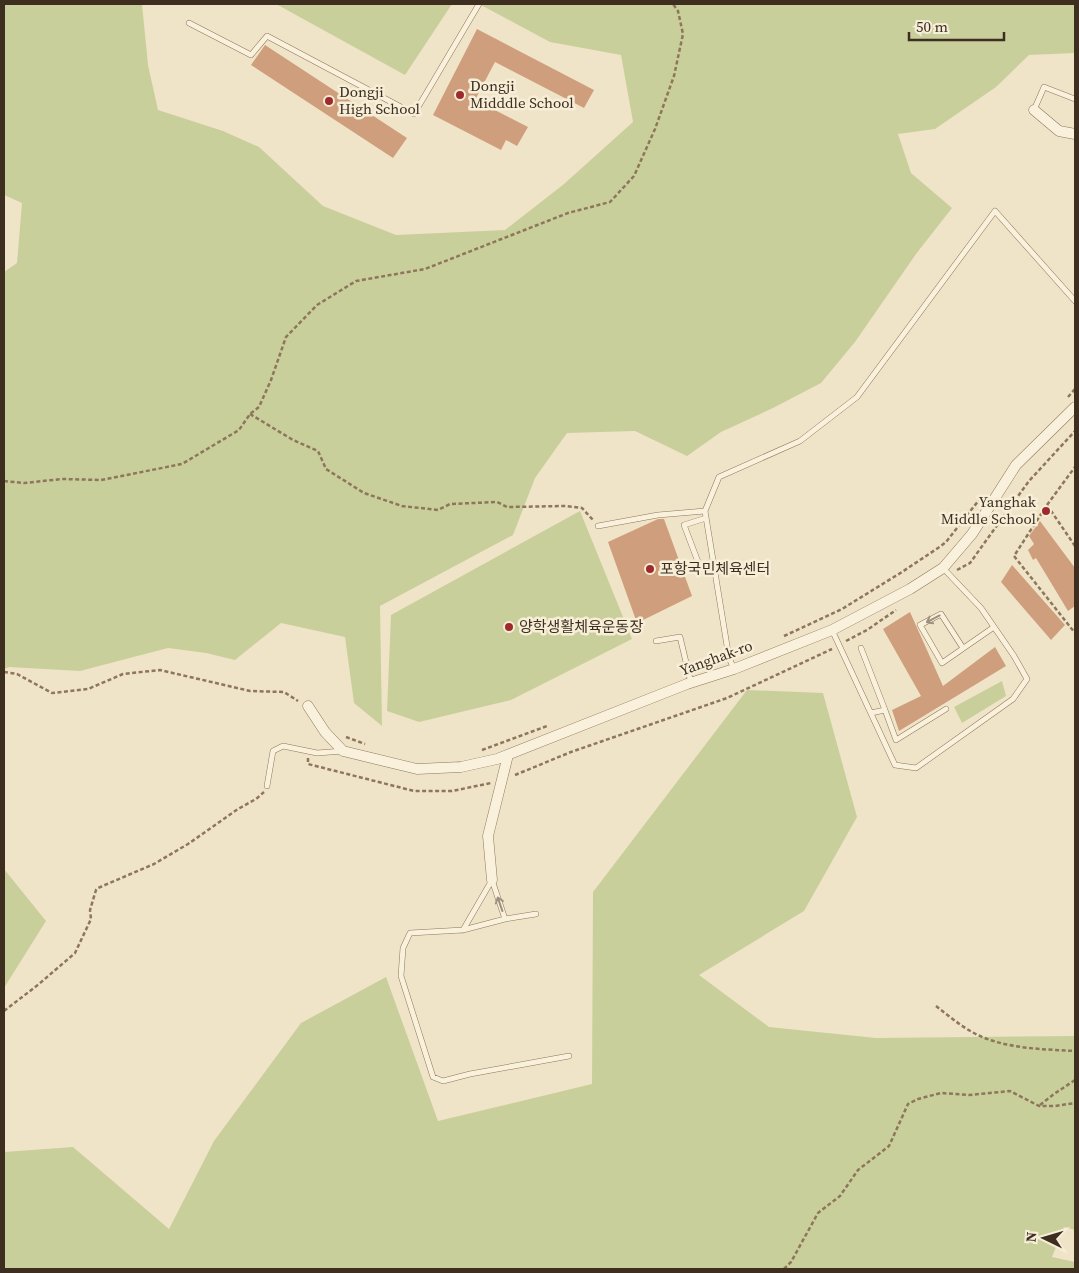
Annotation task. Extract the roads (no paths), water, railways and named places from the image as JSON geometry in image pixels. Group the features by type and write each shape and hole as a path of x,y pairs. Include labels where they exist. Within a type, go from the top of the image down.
{"street":[{"path":"1034,110 1059,131 1075,134"},
{"name":"Yanghak-ro","path":"343,751 417,769 461,767 497,759 832,630 910,589 943,568 972,534 1016,465 1075,407"},
{"path":"308,706 325,732 343,751"},
{"path":"492,880 488,836 508,755"}],"lane":[{"path":"189,23 251,55 268,36 414,114 479,4"},
{"path":"1034,110 1044,87 1075,99"},
{"path":"734,669 729,658 705,511 719,477 800,441 857,397 995,212 1075,301"},
{"path":"598,526 658,515 705,511"},
{"path":"700,567 684,525 706,518"},
{"path":"832,630 895,765 916,768 1013,699 1027,679 1014,656 981,608 943,568"},
{"path":"963,648 940,614 920,625 942,664 994,627"},
{"path":"656,641 680,637 691,683"},
{"path":"861,648 896,740 946,709"},
{"path":"871,713 885,710"},
{"path":"267,786 274,751 282,746 317,753 343,751"},
{"path":"492,880 505,919"},
{"path":"463,930 492,880"},
{"path":"536,914 505,919 463,930 410,933 403,948 401,976 433,1077 443,1081 470,1074 570,1056"}],"place":[{"name":"Dongji Midddle School","path":"460,95"},
{"name":"Dongji High School","path":"329,101"},
{"name":"Yanghak Middle School","path":"1046,511"},
{"name":"포항국민체육센터","path":"650,569"},
{"name":"양학생활체육운동장","path":"509,627"}]}
